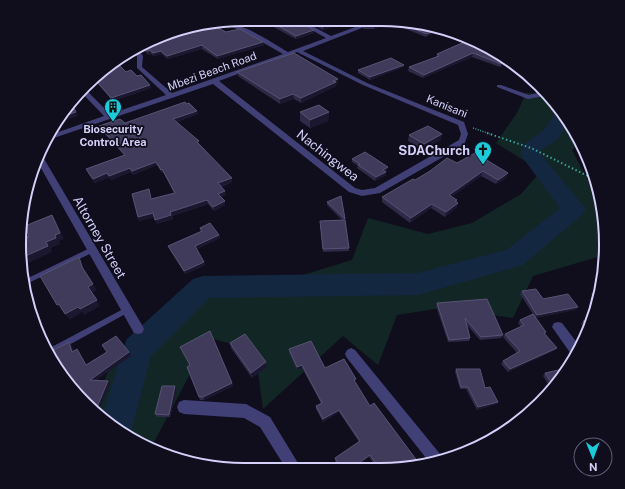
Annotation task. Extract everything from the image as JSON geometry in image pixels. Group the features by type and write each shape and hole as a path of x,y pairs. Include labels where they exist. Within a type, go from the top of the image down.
{"street":[{"path":"233,26 243,29 288,54"},
{"path":"308,26 331,38"},
{"name":"Mbezi Beach Road","path":"55,136 214,81 364,26"},
{"name":"Kanisani","path":"297,50 365,84 461,124"},
{"path":"138,54 140,56 139,67 171,96"},
{"name":"Nachingwea","path":"214,81 352,190 362,194 376,191 461,143 465,132 461,124"},
{"path":"499,86 528,97 540,95"},
{"path":"86,94 109,117"},
{"name":"Altorney Street","path":"42,163 138,329"},
{"path":"558,327 573,347"},
{"path":"351,354 434,457"},
{"path":"184,407 246,411 265,422 291,463"}],"lane":[{"path":"29,281 92,250"},
{"path":"53,350 127,310"}],"path":[{"name":"Kanisani","path":"461,124 531,148 588,176"}],"green space":[{"path":"526,93 539,94 554,111 570,135 575,146 572,150 592,189 599,230 599,257 533,276 513,318 442,308 397,315 378,365 343,336 263,409 255,350 209,338 154,443 135,434 111,418 95,404 109,369 157,316 197,285 273,284 352,260 368,218 428,234 472,223 521,194 541,171 496,143 517,113"}],"building":[{"path":"278,26 307,26 314,30 296,36"},
{"path":"218,28 226,32 240,29 263,42 217,56 202,45 167,56 161,51 153,53 150,50 146,50 188,33"},
{"path":"412,28 431,32 427,34"},
{"path":"463,43 490,55 502,63 473,53 424,75 409,67 439,56 437,54"},
{"path":"294,53 338,79 333,81 336,82 301,98 293,94 280,99 237,72"},
{"path":"391,58 404,65 370,77 358,70"},
{"path":"120,66 126,72 131,70 137,76 141,75 150,85 111,98 98,82 118,67"},
{"path":"185,102 186,104 189,103 197,111 173,119 199,141 197,142 232,178 218,183 225,191 218,194 225,201 213,207 207,200 170,212 171,215 155,220 153,213 138,217 132,194 149,189 151,199 175,193 162,169 161,170 156,162 132,171 130,168 109,176 107,173 93,179 86,169 125,155 99,126 120,119 125,123"},
{"path":"319,105 329,112 310,120 300,112"},
{"path":"74,108 76,112 69,114"},
{"path":"428,126 442,134 424,144 409,135"},
{"path":"365,152 388,167 383,170 386,172 376,177 352,159"},
{"path":"475,153 508,173 498,180 483,171 449,195 457,200 455,201 458,203 446,212 432,204 411,218 382,197 430,171 447,158 457,163"},
{"path":"341,196 345,219 327,202"},
{"path":"52,215 60,233 55,235 56,238 46,242 48,246 26,256 26,237 29,236 26,229 27,225"},
{"path":"345,220 349,248 323,249 320,221"},
{"path":"210,223 219,235 195,246 204,262 184,271 168,246 202,231 200,228"},
{"path":"79,257 82,267 93,284 88,287 97,300 80,309 78,307 65,314 59,304 57,305 40,276"},
{"path":"536,289 543,299 568,294 578,307 537,315 522,291"},
{"path":"487,299 503,335 481,337 465,318 470,338 449,340 437,303"},
{"path":"533,314 546,332 544,333 557,348 510,369 503,361 520,351 505,334 524,325 520,320"},
{"path":"210,331 232,383 203,397 199,397 187,367 190,365 180,347"},
{"path":"245,334 266,362 251,373 230,343"},
{"path":"116,336 129,352 90,380 108,381 97,406 71,378 53,350 69,342 72,352 77,349 86,365 107,352 102,345"},
{"path":"311,341 325,368 344,359 356,379 354,380 370,406 374,403 416,460 395,463 376,463 370,455 359,463 338,463 335,458 360,441 339,410 323,419 316,406 322,403 302,365 297,367 289,349"},
{"path":"456,369 480,369 485,388 490,387 498,402 478,407 468,387 461,387"},
{"path":"559,370 551,382 545,373"},
{"path":"162,386 175,386 169,415 155,414"}],"waterway":[{"path":"531,148 552,134 560,120"},
{"path":"118,423 138,349 203,287 418,284 514,258 574,209 530,154"}],"place":[{"name":"Biosecurity Control Area","path":"113,122"},
{"name":"SDAChurch","path":"483,165"}]}
